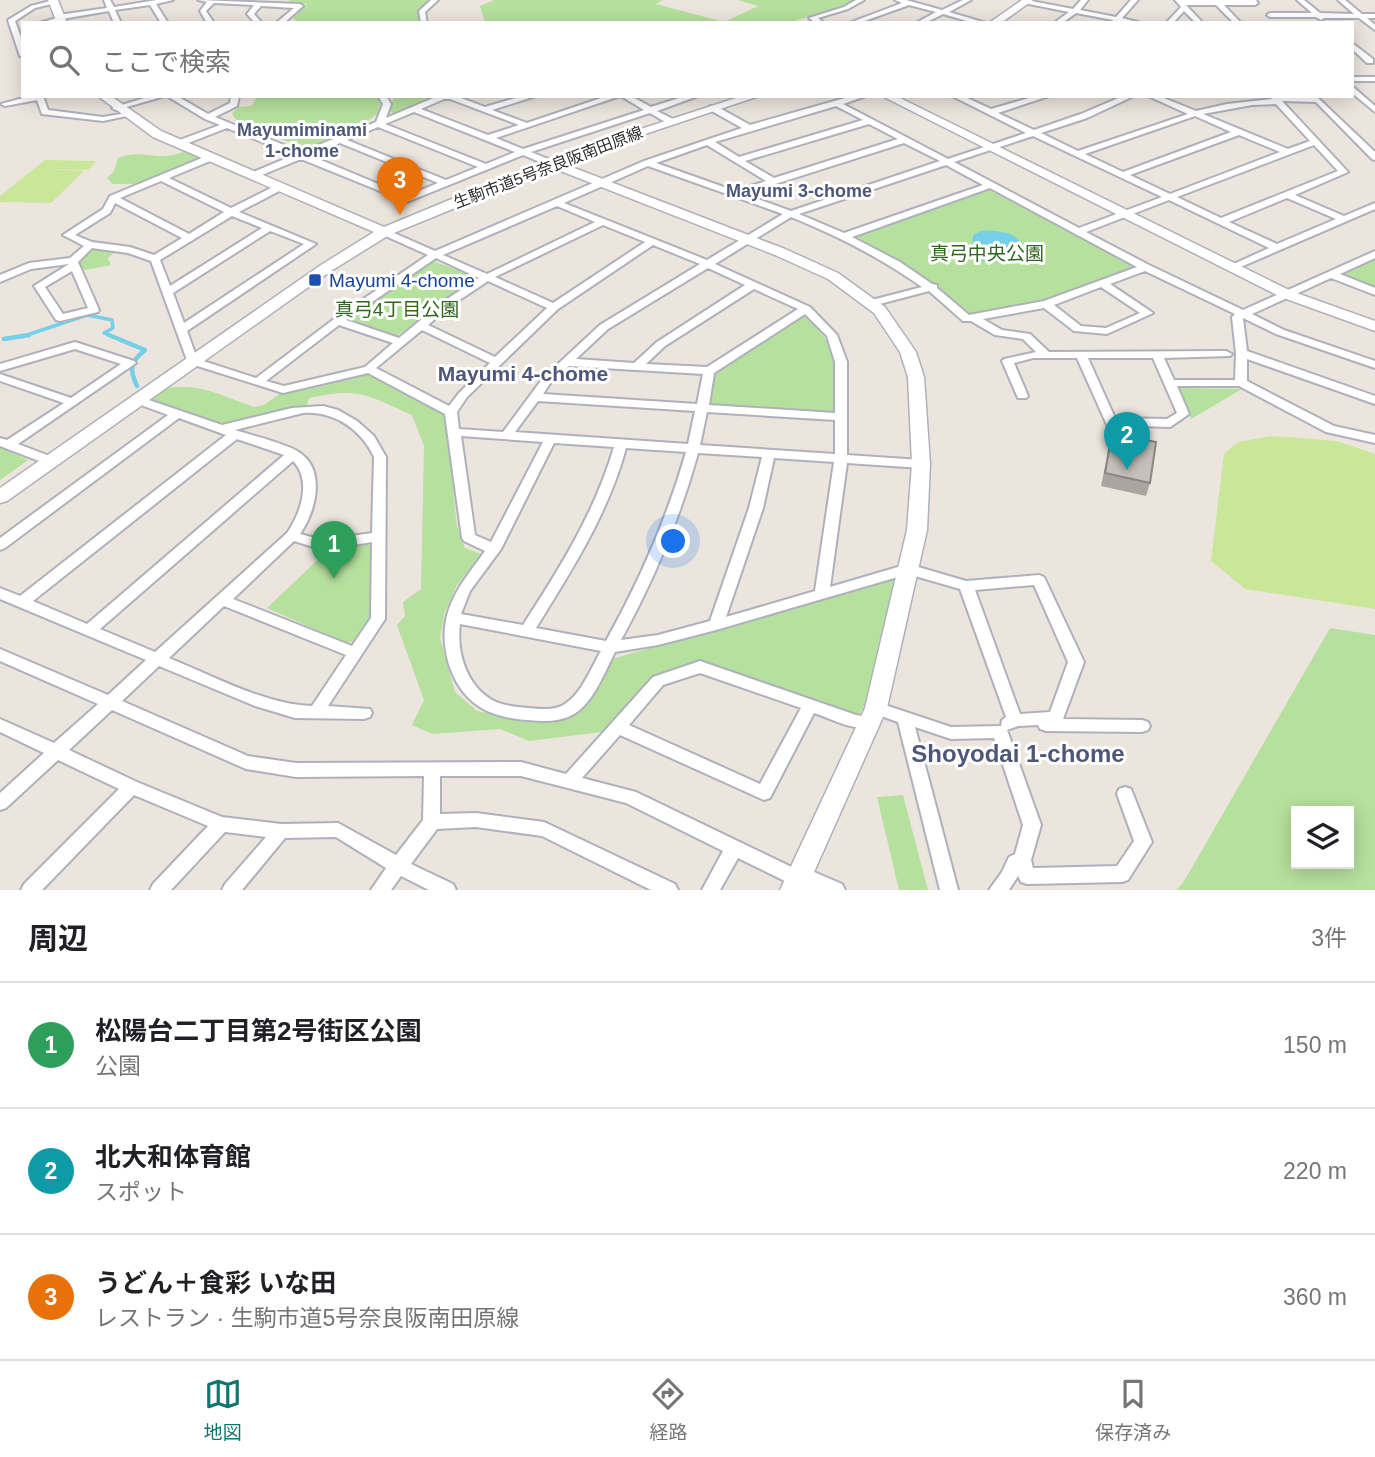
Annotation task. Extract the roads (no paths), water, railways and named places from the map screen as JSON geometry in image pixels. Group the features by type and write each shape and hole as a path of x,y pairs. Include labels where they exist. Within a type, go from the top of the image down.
{"street":[{"path":"107,0 117,21"},
{"path":"21,49 11,20 33,7 53,1 60,20 111,8 170,0"},
{"path":"201,0 300,6 281,21"},
{"path":"424,21 422,11 435,0"},
{"path":"817,21 812,18 846,8 861,0"},
{"path":"898,0 975,21"},
{"path":"924,21 967,0"},
{"path":"1060,21 1085,0"},
{"path":"996,21 1027,1 1117,21 1135,0"},
{"path":"1300,0 1324,21"},
{"path":"1341,0 1375,28"},
{"path":"210,21 203,11 212,1"},
{"path":"1181,4 1254,1 1277,21"},
{"path":"152,2 164,21"},
{"path":"858,21 908,3"},
{"path":"1218,3 1236,21"},
{"path":"257,21 250,13 259,4"},
{"path":"1170,21 1181,4"},
{"path":"1181,4 1198,21"},
{"path":"1270,15 1375,16"},
{"path":"13,27 21,26"},
{"path":"1354,47 1373,61"},
{"path":"1354,61 1373,61"},
{"path":"1354,79 1375,79"},
{"path":"1354,90 1375,110"},
{"path":"5,104 34,98"},
{"path":"39,98 46,112 103,119 155,98"},
{"path":"105,98 157,134 554,307"},
{"path":"175,98 208,117 407,199 521,153 687,98"},
{"path":"208,117 228,109 234,104 235,98"},
{"path":"379,124 387,104 383,98"},
{"path":"254,175 441,98"},
{"path":"454,98 526,125"},
{"path":"486,110 525,98"},
{"path":"486,139 610,98"},
{"path":"629,98 670,121"},
{"name":"生駒市道5号奈良阪南田原線","path":"0,497 326,268 384,232 550,163 670,121 747,98"},
{"path":"258,382 338,321 435,255 647,163 749,128 855,98"},
{"path":"891,98 1286,294 1375,326"},
{"path":"960,98 1277,248"},
{"path":"991,112 1038,98"},
{"path":"507,435 533,397 565,362 604,327 788,215 1034,132 1125,98"},
{"path":"1157,98 1288,152"},
{"path":"1079,153 1195,113 1237,103 1276,99 1318,100 1375,157"},
{"path":"1222,220 1344,172 1276,99"},
{"path":"1364,99 1375,99"},
{"path":"836,103 1145,267 1309,344 1375,365"},
{"path":"713,108 749,128"},
{"path":"415,109 821,269 872,303 890,322 912,362 917,388 921,464 917,530 873,715 797,881"},
{"path":"738,160 869,121"},
{"path":"379,124 485,167"},
{"path":"180,143 227,125"},
{"path":"1124,174 1238,132"},
{"path":"733,194 904,139"},
{"path":"341,140 445,183"},
{"path":"708,142 772,181"},
{"path":"1078,232 1314,142"},
{"path":"212,157 113,198 107,211 68,235 90,245 130,250 155,258 231,212 280,187"},
{"path":"647,163 846,236 892,259 933,287 967,319 1046,304 1105,285 1145,267"},
{"path":"162,178 231,212 311,244 181,330"},
{"path":"846,236 990,185"},
{"path":"1287,195 1344,219"},
{"path":"113,198 190,238"},
{"path":"555,202 754,284 806,309 832,335 841,362 841,459 822,594"},
{"path":"1232,267 1375,206"},
{"path":"155,258 192,361 283,390 369,369 420,325 486,278 602,222"},
{"path":"166,293 270,228"},
{"path":"451,411 496,362 554,307 653,241"},
{"path":"74,263 94,310 60,318 39,286 74,263 90,245"},
{"path":"1241,383 1242,353 1237,317 1375,254"},
{"path":"0,279 29,265 74,263"},
{"path":"1331,274 1375,292"},
{"path":"636,367 661,344 754,284"},
{"path":"1046,304 1078,329 1107,331 1149,313 1105,285"},
{"path":"872,303 933,287"},
{"path":"565,362 709,371 806,309"},
{"path":"973,318 999,334 1026,336 1046,355"},
{"path":"338,321 400,342"},
{"path":"420,325 496,362"},
{"path":"0,368 75,345 130,363 5,444"},
{"path":"1242,353 1375,400"},
{"path":"1082,356 1111,422 1170,423 1183,414 1172,383 1157,354"},
{"path":"1022,396 1008,360 1046,355 1226,354"},
{"path":"369,369 451,411"},
{"path":"550,439 494,549 460,596 450,636 460,675 470,693 493,710 547,716 575,706 662,549 696,447 709,371"},
{"path":"0,377 72,402"},
{"path":"1172,383 1241,383 1330,429 1375,439"},
{"path":"533,397 841,417"},
{"path":"0,803 292,536 304,515 309,473 305,461 293,454 137,400"},
{"path":"23,602 229,431 314,409 359,428 369,437 380,457 378,618 317,711"},
{"path":"451,411 469,538 494,549"},
{"path":"0,545 177,414"},
{"path":"454,432 921,464"},
{"path":"527,631 592,523 615,470 621,443"},
{"path":"5,444 51,461"},
{"path":"89,630 293,454"},
{"path":"716,625 756,508 769,454"},
{"path":"292,536 323,545 379,537"},
{"path":"454,618 610,647 716,625 908,569 966,586 1039,580 1076,662 1055,718 951,733 905,718 873,715 856,721 700,667 658,681 570,780"},
{"path":"966,586 1007,725 1032,825 1022,860 1027,876 1122,874 1143,842 1125,794"},
{"path":"0,593 274,707 295,712 364,713"},
{"path":"222,600 356,653"},
{"path":"0,656 246,762 296,770 521,769 630,797 797,881 821,890"},
{"path":"618,727 764,793 810,705"},
{"path":"905,718 949,890"},
{"path":"0,725 131,787 220,824 282,831 338,830 400,867 447,890"},
{"path":"1007,725 1142,726"},
{"path":"380,890 432,822 432,769"},
{"path":"30,890 131,787"},
{"path":"432,822 476,820 544,829 669,890"},
{"path":"159,890 220,824"},
{"path":"231,890 282,831"},
{"path":"711,890 734,848"},
{"path":"998,890 1009,877 1015,862 1022,860"},
{"path":"797,881 836,890"}],"water":[{"path":"981,231 1012,235 1024,249 1015,261 987,263 972,256 973,235"}],"waterway":[{"path":"25,336 87,315 112,320 113,328 104,333 109,335"},
{"path":"109,335 114,337"},
{"path":"109,335 145,350 132,366 137,386"},
{"path":"4,339 25,336"},
{"path":"21,337 25,336"}],"place":[{"name":"うどん＋食彩 いな田","path":"400,215"},
{"name":"Mayumi 4-chome","path":"315,280"},
{"name":"北大和体育館","path":"1127,470"},
{"name":"松陽台二丁目第2号街区公園","path":"334,579"}],"district":[{"name":"Mayumiminami 1-chome","path":"302,140"},
{"name":"Mayumi 3-chome","path":"799,191"},
{"name":"Mayumi 4-chome","path":"523,374"},
{"name":"Shoyodai 1-chome","path":"1018,754"}],"park label":[{"name":"真弓中央公園","path":"987,253"},
{"name":"真弓4丁目公園","path":"397,309"}]}
